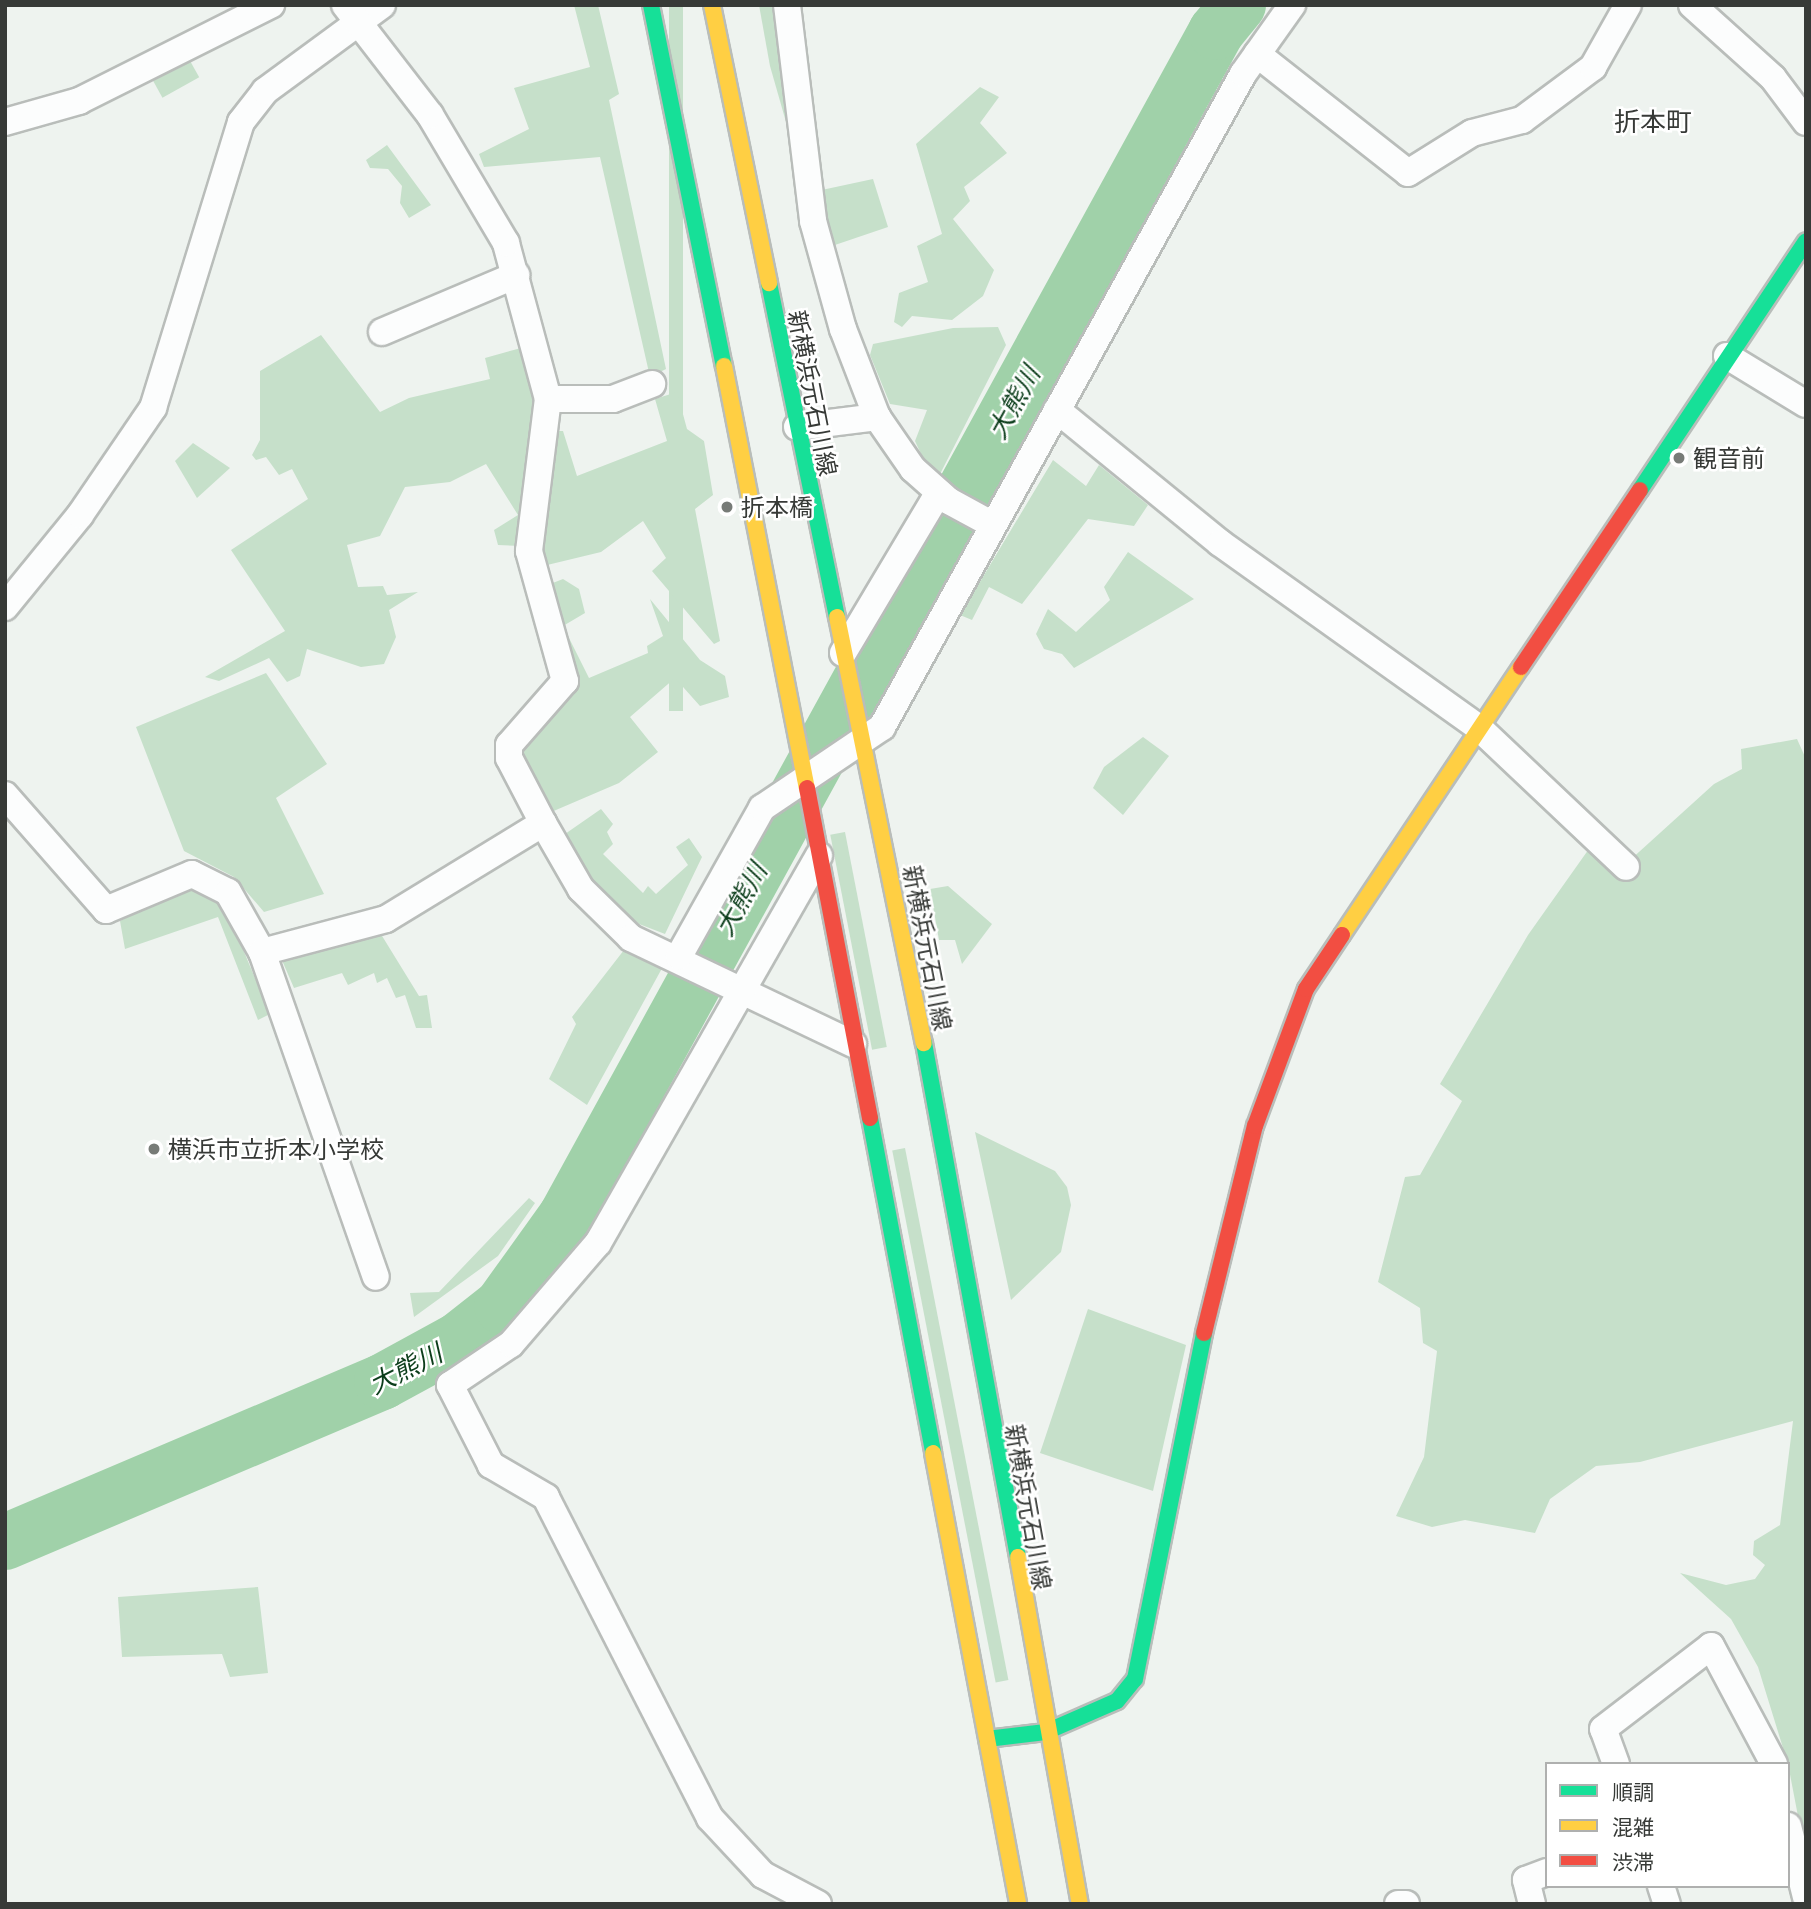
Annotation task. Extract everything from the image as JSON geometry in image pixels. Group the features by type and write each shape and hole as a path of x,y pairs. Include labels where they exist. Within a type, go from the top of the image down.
{"street":[{"path":"5,122 79,101 271,5"},
{"path":"5,607 80,515 153,408 241,122 265,91 351,13 382,5"},
{"path":"651,5 819,855 1018,1904"},
{"name":"新横浜元石川線","path":"712,5 937,1108 1046,1732 1080,1904"},
{"path":"787,5 813,221 843,329 877,417 913,469 944,497 988,523"},
{"path":"679,956 762,808 863,744 882,727 988,523 1057,410 1256,54 1292,5"},
{"path":"1256,54 1408,173 1472,134 1522,120 1593,67 1628,5"},
{"path":"1692,5 1773,78 1806,122"},
{"path":"351,13 430,115 506,243 548,399 529,551 565,681 509,745 509,758 581,889 631,938 679,956 853,1044"},
{"path":"987,1739 1046,1732 1117,1700 1135,1679 1201,1346 1255,1126 1282,1047 1341,929 1806,241"},
{"path":"382,332 516,275"},
{"path":"1727,356 1806,404"},
{"path":"548,399 613,399 652,384"},
{"path":"1057,410 1220,542 1478,726 1626,867"},
{"path":"797,427 877,417"},
{"path":"843,653 944,497"},
{"path":"5,795 106,909 184,875 207,877 228,892 262,952 376,1277"},
{"path":"262,952 386,919 543,823"},
{"path":"818,1904 763,1875 710,1818 545,1497 491,1465 450,1385 511,1344 598,1243 819,855"},
{"path":"1615,1762 1603,1729 1711,1646 1773,1762"},
{"path":"1790,1834 1806,1898"},
{"path":"1532,1904 1527,1880 1545,1873"},
{"path":"1398,1904 1406,1904"}],"green space":[{"path":"574,5 598,5 619,94 609,100 666,369 650,377 600,157 484,167 479,154 529,129 514,88 590,67"},
{"path":"669,5 683,5 683,711 669,711"},
{"path":"759,5 777,5 790,136 770,66"},
{"path":"189,59 199,77 162,98 152,79"},
{"path":"980,87 999,97 980,123 1007,153 964,187 970,201 953,219 994,270 983,296 952,320 912,316 902,327 894,322 899,293 928,282 917,246 942,234 916,144"},
{"path":"387,145 431,205 409,218 400,203 402,186 388,169 370,168 366,160"},
{"path":"873,179 888,227 832,246 817,191"},
{"path":"998,327 1006,345 939,476 928,469 915,441 927,410 890,404 870,355 873,344 953,328"},
{"path":"321,335 380,412 409,398 490,379 485,358 521,348 542,398 522,546 498,545 494,530 518,515 486,464 450,482 405,487 380,536 347,545 358,587 383,586 387,595 418,592 389,610 396,637 384,664 361,667 307,649 300,676 287,682 269,658 219,681 205,677 285,631 231,550 308,499 292,469 279,475 266,457 256,460 252,455 260,440 260,371"},
{"path":"677,392 687,429 704,441 713,495 695,509 720,641 714,644 652,571 666,558 643,521 601,552 543,566 535,548 553,431 563,431 577,476 667,441 655,399"},
{"path":"193,443 230,468 197,498 175,461"},
{"path":"1053,460 1086,486 1099,465 1148,505 1134,526 1088,519 1022,604 989,587 972,620 960,615"},
{"path":"1128,552 1194,599 1074,668 1062,654 1044,649 1036,634 1048,609 1076,632 1110,600 1104,587"},
{"path":"563,579 579,589 585,613 563,626 589,678 648,653 647,646 663,636 650,599 700,660 725,676 729,697 700,706 675,678 630,717 658,752 619,783 549,813 517,747 575,690 545,586"},
{"path":"266,673 327,764 276,798 324,894 264,912 234,877 184,851 136,727"},
{"path":"1143,737 1169,756 1123,815 1093,788 1104,767"},
{"path":"1797,739 1806,759 1806,1858 1790,1762 1787,1762 1758,1667 1731,1619 1680,1573 1726,1585 1755,1579 1765,1565 1753,1555 1754,1541 1780,1525 1793,1421 1640,1462 1596,1466 1550,1499 1535,1533 1465,1520 1432,1527 1396,1516 1424,1457 1437,1351 1423,1343 1420,1308 1378,1282 1405,1177 1420,1175 1462,1101 1440,1084 1528,935 1591,846 1618,871 1714,784 1742,769 1741,749"},
{"path":"601,809 613,824 607,832 613,844 603,854 643,893 648,886 656,894 688,865 676,847 689,838 702,857 665,934 639,924 589,881 565,834"},
{"path":"845,832 887,1047 872,1050 830,835"},
{"path":"185,886 222,899 270,1014 258,1020 218,917 125,949 120,921"},
{"path":"948,886 992,924 962,964 955,940 939,940 930,889"},
{"path":"379,931 419,996 427,995 432,1028 416,1028 405,995 396,998 387,978 377,983 374,973 348,985 342,973 294,988 281,958"},
{"path":"624,950 666,961 587,1105 549,1079 576,1024 572,1017"},
{"path":"975,1132 1055,1171 1067,1187 1071,1205 1061,1252 1011,1300"},
{"path":"905,1148 1008,1680 996,1683 892,1150"},
{"path":"529,1198 535,1203 498,1256 414,1317 410,1293 439,1292"},
{"path":"1088,1309 1186,1345 1153,1491 1040,1453"},
{"path":"258,1587 268,1673 230,1677 222,1654 122,1657 118,1597"}],"waterway":[{"name":"大熊川","path":"5,1542 382,1382 459,1340 502,1306 566,1217 1216,32 1238,5"}],"traffic: fast":[{"path":"651,5 724,366"},
{"path":"1640,490 1806,241"},
{"path":"769,283 837,617"},
{"path":"924,1043 1018,1557"},
{"path":"870,1118 933,1453"},
{"path":"987,1739 1046,1732 1117,1701 1135,1679 1204,1333"}],"traffic: slow":[{"path":"712,5 769,283"},
{"path":"724,366 807,788"},
{"path":"837,617 924,1043"},
{"path":"1342,935 1521,667"},
{"path":"933,1453 1018,1904"},
{"path":"1018,1557 1080,1904"}],"traffic: jam":[{"path":"1521,667 1640,490"},
{"path":"807,788 870,1118"},
{"path":"1204,1333 1255,1126 1306,989 1342,935"}],"place":[{"name":"観音前","path":"1679,458"},
{"name":"折本橋","path":"727,507"},
{"name":"横浜市立折本小学校","path":"154,1149"}],"district":[{"name":"折本町","path":"1653,121"}]}
